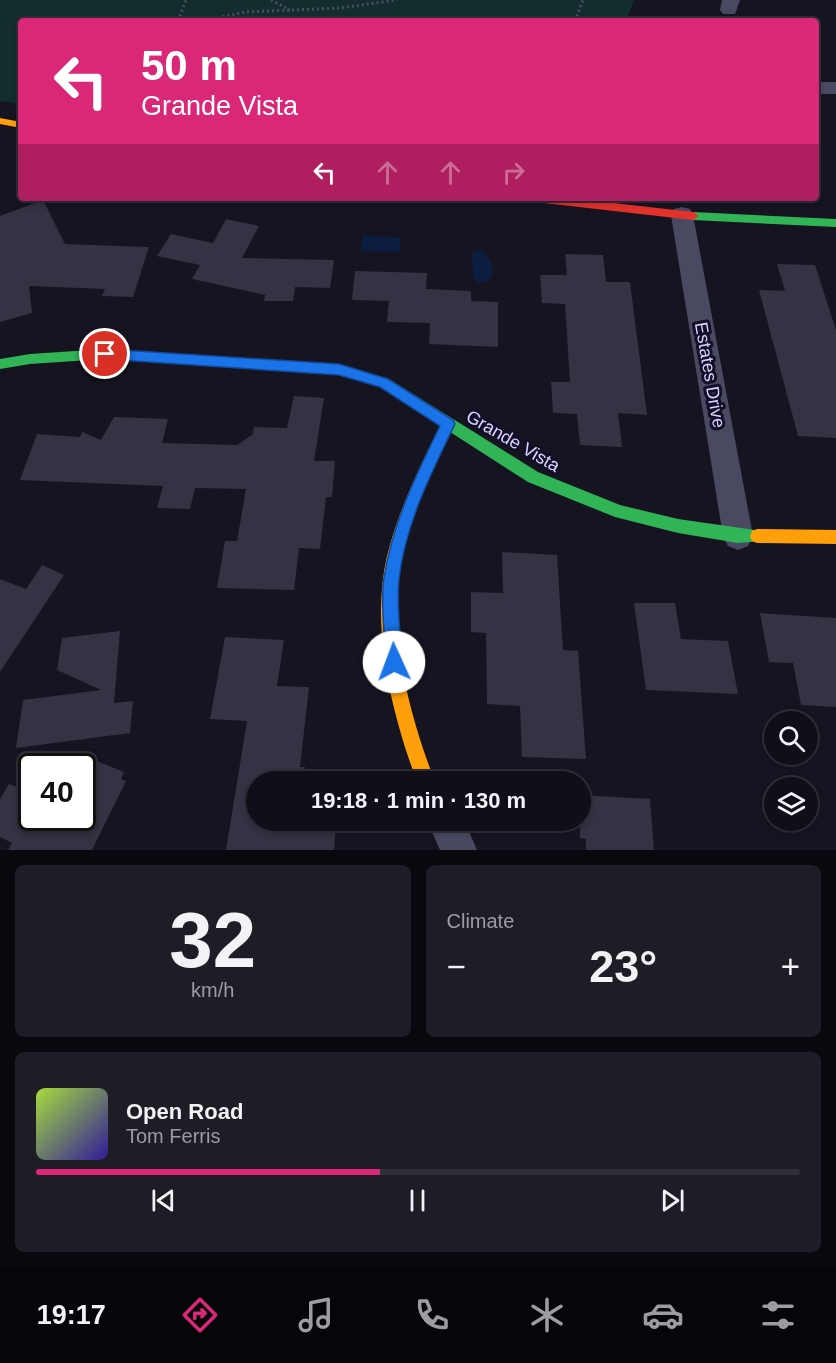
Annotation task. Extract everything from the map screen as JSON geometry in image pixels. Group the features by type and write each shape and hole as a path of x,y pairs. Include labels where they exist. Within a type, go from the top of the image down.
{"street":[{"path":"819,88 836,88"},
{"path":"0,121 18,124"},
{"path":"561,201 682,215 836,223"},
{"name":"Estates Drive","path":"682,215 738,536"},
{"name":"Grande Vista","path":"0,364 30,358 105,354 339,370 384,383 532,477 620,512 678,526 738,536 836,537"},
{"path":"422,771 403,720 394,662 391,580 406,520 425,471 448,424"},
{"path":"450,831 459,850"}],"path":[{"path":"179,18 186,0"},
{"path":"271,0 291,10"},
{"path":"216,18 245,12 340,8 397,0"},
{"path":"576,18 584,0"}],"green space":[{"path":"0,0 634,0 627,18 18,18 18,104 0,101"}],"water":[{"path":"362,236 400,237 400,252 361,251"},
{"path":"480,250 489,259 493,270 490,279 478,283 473,276 472,255 473,252"}],"building":[{"path":"44,201 65,244 149,247 133,297 102,296 105,289 29,286 32,313 0,322 0,216"},
{"path":"226,219 259,226 242,258 334,260 330,288 295,287 293,301 264,301 265,295 192,279 200,265 157,256 171,234 213,243"},
{"path":"565,254 603,255 606,282 630,282 647,415 618,413 622,447 580,445 577,414 553,413 551,382 570,382 565,304 542,303 540,275 567,275"},
{"path":"777,264 815,265 836,330 836,438 798,436 759,290 785,291"},
{"path":"355,271 427,273 426,289 471,291 471,301 498,302 498,347 429,344 430,323 387,322 389,301 352,300"},
{"path":"294,396 324,398 314,461 335,461 332,497 326,497 320,549 299,548 294,590 217,588 225,541 237,541 246,489 195,488 190,509 157,508 163,486 20,480 37,434 80,437 82,432 101,440 114,417 168,419 162,443 237,445 253,434 254,427 287,428"},
{"path":"502,552 557,555 563,650 578,651 586,759 522,757 520,706 487,704 486,633 471,632 471,592 503,593"},
{"path":"42,565 64,575 0,672 0,579 26,589"},
{"path":"634,603 675,603 681,639 728,641 738,694 646,690"},
{"path":"760,613 836,618 836,707 801,705 793,663 769,662"},
{"path":"120,631 114,703 133,701 130,733 16,748 23,700 101,690 57,670 62,638"},
{"path":"225,637 284,640 277,686 309,687 300,767 305,767 304,771 246,771 246,831 335,831 334,850 226,850 247,721 210,719"},
{"path":"96,761 124,772 121,779 126,781 92,850 8,850 12,843 0,837 0,799 9,784 18,788 18,831 96,831"},
{"path":"591,796 650,799 654,850 586,850 586,839 580,838 580,831 591,831"}],"traffic: fast":[{"path":"693,216 836,223"},
{"path":"0,364 30,359 105,354 339,370 384,383 533,477 620,512 678,526 738,536 757,536"}],"traffic: slow":[{"path":"0,121 18,124"},
{"path":"422,771 401,702 392,642 391,585 394,559 404,524 448,424"},
{"path":"757,536 836,537"}],"traffic: jam":[{"path":"561,201 693,216"}],"route":[{"path":"105,354 153,359 293,366 360,374 384,383 448,424 425,471 406,520 391,580 394,662"}]}
